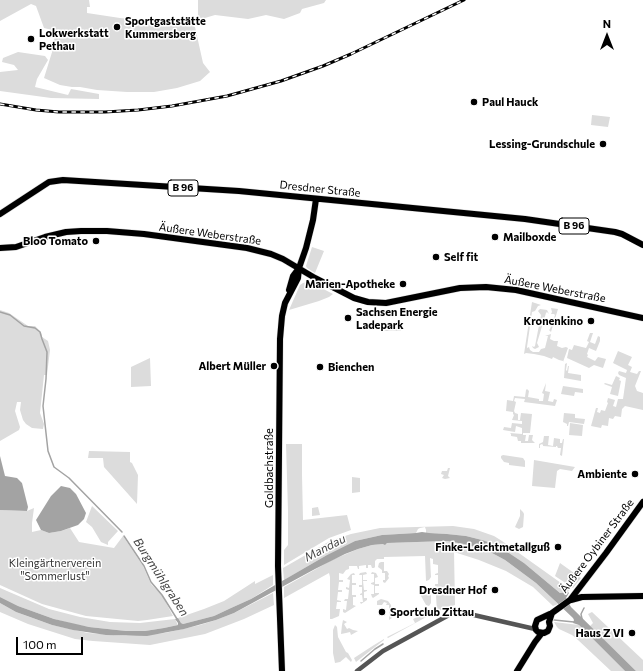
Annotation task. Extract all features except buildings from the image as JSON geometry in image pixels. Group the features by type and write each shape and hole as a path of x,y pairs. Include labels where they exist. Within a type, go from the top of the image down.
{"main road":[{"name":"Dresdner Straße","path":"0,214 49,182 63,180 239,191 525,219 615,232 643,245"},
{"name":"Goldbachstraße","path":"282,671 278,454 280,339 285,303 298,278 299,268 309,237 316,199"},
{"name":"Äußere Weberstraße","path":"0,248 16,247 45,236 66,232 128,232 263,251 283,259 315,278 354,298 368,302 386,303 460,288 486,287 529,293 643,318"},
{"name":"Äußere Oybiner Straße","path":"576,596 643,502"},
{"path":"517,671 534,642 538,619 552,613 576,596 643,596"},
{"path":"537,629 546,632 548,631 552,613"},
{"path":"543,618 547,619 549,622"}],"street":[{"path":"357,671 383,651 454,613 465,613 537,629"}],"green space":[{"path":"0,0 89,0 90,7 87,7 87,13 120,18 192,25 195,27 203,63 210,72 200,81 177,88 154,92 97,90 60,85 44,78 53,49 55,33 52,30 44,28 36,6 31,4 0,21"},
{"path":"198,0 326,0 324,3 302,9 300,13 284,19 266,15 248,19 215,15 198,20"},
{"path":"18,52 45,56 48,60 37,79 35,87 68,95 71,89 99,94 99,99 51,98 0,91 0,72 18,70 14,65 2,62 3,58"},
{"path":"592,115 610,117 608,127 591,125"},
{"path":"312,247 324,251 315,273 306,266"},
{"path":"310,282 333,294 319,301 289,310 300,285"},
{"path":"532,302 541,305 532,312 527,348 529,347 533,352 539,352 541,349 545,348 548,336 545,336 551,334 550,339 558,341 557,346 568,348 563,362 553,357 552,359 534,354 524,354"},
{"path":"551,308 558,309 551,332 549,330 555,315 551,314"},
{"path":"540,309 547,310 549,314 547,312 546,313 537,343 539,347 535,349 532,346 535,346 541,315 538,311"},
{"path":"0,310 9,313 28,326 35,326 41,332 42,337 48,341 50,350 47,375 44,375 40,413 44,424 43,429 32,428 26,424 20,410 21,402 17,402 15,411 20,427 19,430 0,441"},
{"path":"401,323 401,331 384,331 384,324"},
{"path":"590,333 593,333 590,342 595,344 598,336 600,337 600,341 596,351 589,348 587,357 595,361 598,357 606,359 603,368 594,365 589,368 567,358 569,349 572,350 574,345 586,348 589,342 587,341"},
{"path":"618,351 632,357 628,365 632,367 630,372 637,374 641,371 635,386 637,391 643,393 643,410 625,406 622,409 621,417 615,416 613,419 609,418 608,426 602,425 601,428 591,426 596,408 598,408 597,412 600,413 601,410 605,411 608,398 615,400 613,406 616,407 618,399 623,399 626,378 618,373 619,371 626,373 627,370 613,363"},
{"path":"150,358 151,386 131,387 131,367"},
{"path":"567,363 567,371 569,366 568,373 581,375 581,381 564,378 565,364"},
{"path":"616,376 620,378 619,380 621,381 618,396 610,394 612,387 604,384 612,385"},
{"path":"546,383 545,391 550,392 548,401 553,402 554,399 557,400 555,406 524,402 525,399 515,398 514,401 516,402 514,411 518,414 518,420 520,420 521,413 532,414 530,433 523,433 523,435 526,435 525,441 528,441 529,435 533,435 532,440 535,443 521,443 521,441 518,441 517,437 511,436 510,433 522,434 522,428 516,426 515,432 503,430 504,427 511,428 512,423 522,424 522,421 512,420 514,415 513,412 506,411 507,400 513,401 514,396 525,397 527,389 529,391 528,397 543,401 544,394 542,393"},
{"path":"563,386 583,389 583,393 575,392 574,396 561,394"},
{"path":"564,413 575,414 575,418 585,419 584,424 569,422 567,426 567,424 563,422"},
{"path":"570,423 583,425 582,436 569,435"},
{"path":"544,436 549,436 548,445 553,446 554,438 560,439 560,443 562,443 564,439 562,456 560,455 561,448 558,448 557,446 556,447 543,446 542,444 539,448 539,444 543,442"},
{"path":"286,444 302,444 303,520 347,515 351,530 329,538 284,565 284,550 288,545"},
{"path":"89,451 130,452 130,462 138,475 137,504 104,467 103,458 88,458"},
{"path":"503,455 523,458 525,461 525,467 509,465 509,463 504,462 501,458"},
{"path":"534,460 575,467 572,471 560,469 557,471 555,488 532,486"},
{"path":"448,468 450,468 448,476 450,478 442,478 444,475 441,474 442,471 447,471"},
{"path":"352,477 360,478 360,492 352,493"},
{"path":"92,506 118,531 108,542 108,545 101,542 92,527 86,522"},
{"path":"318,507 320,515 312,516 312,508"},
{"name":"Kleingärtnerverein \"Sommerlust\"","path":"34,508 32,532 41,530 49,533 70,528 79,542 114,548 123,536 143,566 151,584 162,595 173,616 138,621 86,616 42,604 0,585 0,510 27,511"},
{"path":"520,509 524,514 523,527 519,529 515,527 520,516"},
{"path":"453,526 474,529 494,536 568,588 568,592 560,593 524,563 509,553 482,540 466,536 426,533 425,527 418,529 416,533 382,535 355,541 327,555 284,580 283,568 330,541 351,534 380,528"},
{"path":"447,541 479,548 505,560 536,583 558,604 553,606 533,587 506,571 454,552 455,605 437,612 436,595 439,595 439,587 435,586 435,584 438,584 438,575 435,574 438,573 438,565 433,564 433,559 430,558 431,577 426,581 425,556 384,557 384,559 377,559 375,561 374,568 372,568 371,565 368,565 368,568 366,568 366,565 359,566 359,569 357,566 349,566 349,569 343,574 339,573 339,580 343,580 343,582 339,582 338,590 342,590 342,592 338,592 337,600 341,601 337,602 336,609 340,609 339,616 332,619 330,619 329,573 284,598 284,587 332,560 358,549 387,543"},
{"path":"384,562 384,571 387,571 389,574 389,578 385,583 383,580 385,580 385,573 382,573 382,570 378,567 379,563"},
{"path":"560,563 581,578 573,588 555,576"},
{"path":"366,572 367,574 363,575 363,580 367,581 363,581 364,590 367,590 364,592 364,598 367,598 367,600 361,604 360,602 363,602 362,595 360,595 362,593 362,587 359,587 359,585 362,585 362,575 359,575 360,573"},
{"path":"372,572 376,573 378,577 375,578 375,584 379,584 379,586 375,586 375,593 379,594 373,598 371,594 374,594 374,585 371,583 374,582 374,574 371,574"},
{"path":"354,573 355,575 352,575 352,583 356,583 356,585 352,585 352,595 356,595 356,597 353,597 353,605 356,606 345,613 343,612 343,609 346,610 347,601 344,601 345,599 348,599 349,590 346,589 346,587 349,588 350,580 347,579"},
{"path":"273,575 273,585 251,599 214,616 183,624 178,618 224,601 255,581 255,584"},
{"path":"426,586 429,588 431,593 431,603 429,606 426,605 421,596 421,590"},
{"path":"0,588 49,609 80,617 110,622 140,623 175,619 178,625 145,631 126,631 73,624 18,606 0,597"},
{"path":"273,593 274,605 244,619 205,634 150,645 75,639 28,624 0,612 0,603 16,612 52,625 88,633 126,636 165,633 200,625 234,613"},
{"path":"381,599 388,601 391,605 392,618 389,620 389,605 386,605 387,603 384,602 382,605 377,605 377,601"},
{"path":"592,612 643,660 643,671 636,671 590,626 593,623 588,614"},
{"path":"425,613 430,615 388,638 387,637 415,623 413,619"},
{"path":"343,620 347,622 344,624 347,629 349,628 358,631 351,635 350,632 341,634"},
{"path":"554,622 579,625 625,671 611,671 572,635 559,629"},
{"path":"335,625 337,627 338,637 352,660 351,662 346,657 340,662 335,663 333,653 333,630"},
{"path":"384,640 356,662 354,658"}],"shaded area":[{"path":"0,456 5,476 17,478 22,483 28,507 27,511 0,510"},
{"path":"61,486 70,488 76,494 86,513 84,519 78,525 61,531 49,533 41,530 36,520 51,496"},
{"path":"422,532 466,536 493,544 509,553 524,563 560,593 568,592 569,593 566,598 571,607 636,671 625,671 579,625 573,623 573,618 536,583 505,560 479,548 447,541 387,543 385,545 372,545 358,549 315,569 234,613 184,629 147,636 106,635 73,630 52,625 16,612 0,603 0,597 18,606 54,619 89,627 126,631 145,631 164,628 178,625 175,619 178,618 183,624 214,616 251,599 327,555 355,541 382,535"}],"waterway":[{"name":"Burgmühlgraben","path":"0,312 10,315 24,326 35,328 40,332 47,352 43,406 48,451 54,467 69,478 122,532"},
{"name":"Burgmühlgraben","path":"124,536 144,566 151,582 162,595 177,619"},
{"path":"582,619 581,614 584,608"},
{"path":"554,620 574,622"},
{"path":"361,661 383,644"}],"railway":[{"path":"0,104 59,112 105,112 172,106 227,96 281,81 323,66 464,0"}],"place":[{"name":"Sportgaststätte Kummersberg","path":"117,27"},
{"name":"Lokwerkstatt Pethau","path":"31,39"},
{"name":"Paul Hauck","path":"474,102"},
{"name":"Lessing-Grundschule","path":"603,144"},
{"name":"Mailboxde","path":"495,237"},
{"name":"Bloo Tomato","path":"96,241"},
{"name":"Self fit","path":"436,257"},
{"name":"Marien-Apotheke","path":"403,284"},
{"name":"Sachsen Energie Ladepark","path":"348,318"},
{"name":"Kronenkino","path":"591,321"},
{"name":"Albert Müller","path":"274,366"},
{"name":"Bienchen","path":"320,367"},
{"name":"Ambiente","path":"635,474"},
{"name":"Finke-Leichtmetallguß","path":"558,547"},
{"name":"Dresdner Hof","path":"495,590"},
{"name":"Sportclub Zittau","path":"382,612"},
{"name":"Haus Z VI","path":"632,633"}],"water label":[{"name":"Mandau","path":"325,548"}]}
